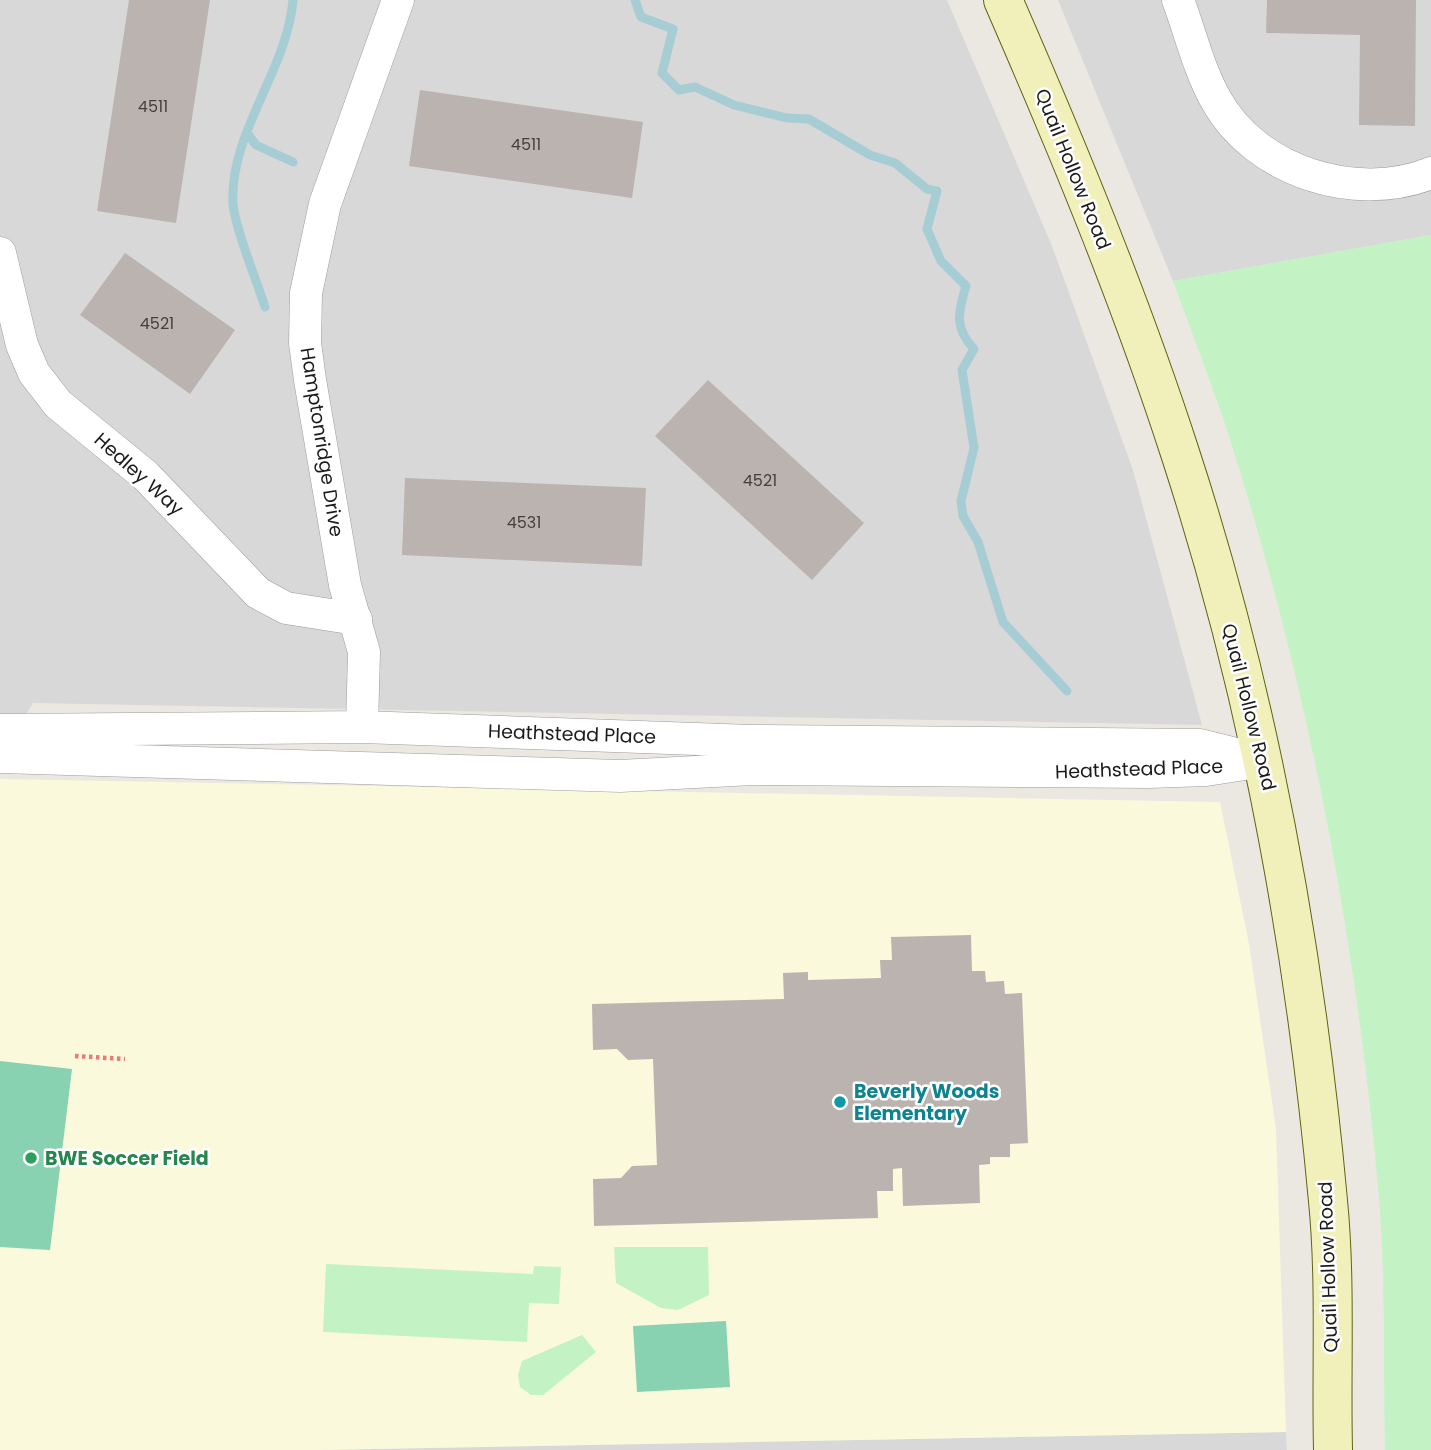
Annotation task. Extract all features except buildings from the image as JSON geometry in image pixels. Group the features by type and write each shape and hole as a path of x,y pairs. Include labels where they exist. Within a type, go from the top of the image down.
{"main road":[{"name":"Quail Hollow Road","path":"1003,0 1100,230 1181,456 1264,761 1306,1004 1329,1206 1333,1450"}],"street":[{"name":"Hamptonridge Drive","path":"362,727 364,652 345,585 310,380 305,343 306,293 325,204 398,0"},
{"path":"1178,0 1215,99 1234,127 1259,150 1309,175 1345,183 1384,184 1431,173"},
{"name":"Hedley Way","path":"0,253 22,345 34,373 58,404 146,476 258,593 286,608 356,619"},
{"name":"Heathstead Place","path":"0,730 362,727 752,741 1200,745 1264,761"},
{"name":"Heathstead Place","path":"0,757 621,776 752,769 1206,770 1264,761"}],"path":[{"path":"75,1056 125,1059"}],"shaded area":[{"path":"0,0 947,0 1052,246 1133,470 1202,725 33,703 0,756"},
{"path":"1058,0 1431,0 1431,235 1173,281"},
{"path":"0,779 1220,802 1249,944 1276,1129 1286,1432 319,1450 0,1450"},
{"path":"1286,1432 1287,1450 319,1450"}],"green space":[{"path":"1431,235 1431,1450 1385,1450 1379,1198 1357,1006 1326,814 1306,719 1258,532 1223,419 1173,281"},
{"name":"BWE Soccer Field","path":"0,1061 72,1069 50,1250 0,1247"},
{"path":"614,1247 708,1247 709,1295 678,1310 661,1308 616,1283"},
{"path":"326,1264 533,1274 534,1266 561,1267 559,1304 529,1303 527,1342 323,1332"},
{"path":"726,1321 730,1387 637,1392 633,1326"},
{"path":"582,1335 596,1352 543,1395 531,1395 520,1387 518,1375 522,1361"}],"waterway":[{"path":"265,307 235,214 234,178 249,127 281,52 293,0"},
{"path":"635,0 641,17 673,29 662,73 679,90 695,87 734,105 787,118 809,119 870,155 895,163 927,189 937,191 927,229 941,261 966,286 959,319 963,334 974,349 962,370 974,448 961,501 963,516 978,542 1003,622 1067,691"},
{"path":"247,133 256,145 293,162"}],"place":[{"name":"Beverly Woods Elementary","path":"840,1102"},
{"name":"BWE Soccer Field","path":"31,1158"}]}
